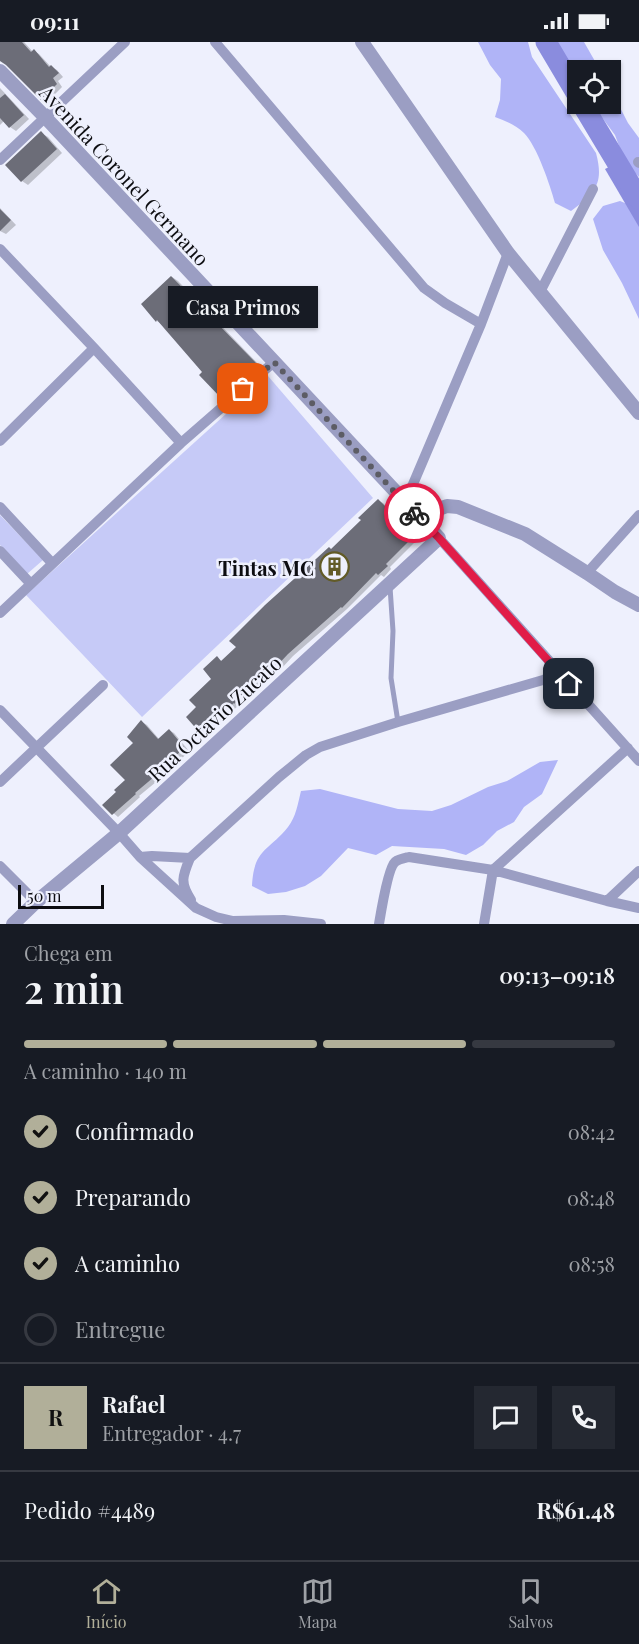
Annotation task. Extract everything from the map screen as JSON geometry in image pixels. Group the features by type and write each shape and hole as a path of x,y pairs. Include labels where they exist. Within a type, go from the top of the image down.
{"street":[{"path":"0,160 125,42"},
{"path":"215,42 424,288 481,324"},
{"path":"362,42 508,253 639,413"},
{"name":"Avenida Coronel Germano","path":"0,71 439,538"},
{"path":"540,292 593,189"},
{"path":"0,249 181,443"},
{"path":"405,503 481,324 508,253"},
{"path":"0,441 94,348"},
{"path":"0,613 181,443 274,362"},
{"path":"417,517 447,506 458,507 525,534 639,605"},
{"path":"0,507 52,563"},
{"path":"587,573 639,515"},
{"path":"439,538 639,761"},
{"name":"Rua Octavio Zucato","path":"13,924 119,833 439,538"},
{"path":"0,551 30,583"},
{"path":"196,908 183,884 183,874 190,858 306,754 320,747 398,722 543,680 559,673"},
{"path":"0,782 103,685"},
{"path":"0,710 140,857 196,908 232,921 284,920 321,924"},
{"path":"484,924 493,870 628,748"},
{"path":"140,857 190,858"},
{"path":"379,924 394,862 410,857 493,870 639,908"},
{"path":"0,866 36,902"},
{"path":"607,901 639,871"}],"lane":[{"path":"389,582 393,631 391,678 398,722"}],"shaded area":[{"path":"478,42 528,42 532,57 567,110 567,114 570,114 596,153 599,172 596,186 587,199 571,211 555,203 542,166 529,139 518,128 495,117 500,100 501,79 490,65"},
{"path":"546,42 584,42 594,60 567,60 567,71 562,61 549,49"},
{"path":"621,109 639,138 639,177 622,154 615,135 599,114 621,114"},
{"path":"625,159 639,183 639,227 605,169"},
{"path":"620,201 637,208 639,213 639,319 603,250 593,219 603,206"},
{"path":"268,376 373,498 142,717 26,595"},
{"path":"0,515 43,560 27,574 0,545"},
{"path":"558,760 542,794 524,807 514,822 497,831 483,845 466,855 444,849 392,846 376,855 348,848 321,876 305,886 286,892 268,894 252,886 253,874 259,857 291,823 301,791 320,789 398,809 432,811 507,781 540,762"}],"building":[{"path":"0,42 22,42 31,52 34,49 49,67 51,65 59,73 53,78 57,84 41,100 0,61"},
{"path":"5,94 24,115 9,128 0,118 0,98"},
{"path":"41,131 57,149 21,182 5,165"},
{"path":"0,209 11,220 0,231"},
{"path":"171,276 258,365 221,398 199,375 202,372 141,304"},
{"path":"378,499 413,537 386,564 388,566 378,575 376,573 342,608 288,654 274,669 272,667 200,733 186,717 196,707 189,700 211,679 203,669 217,656 221,661 236,647 229,641 329,547 331,549 361,520 358,518"},
{"path":"141,720 158,739 169,729 184,747 162,772 112,815 102,805 125,780 110,765 133,743 127,737"}],"waterway":[{"path":"546,42 567,77"},
{"path":"588,114 639,199"}],"way so far":[{"path":"243,389 274,362 414,513"}],"place":[{"name":"Casa Primos","path":"243,389"},
{"name":"Tintas MC","path":"335,567"}],"route":[{"path":"414,513 569,684"}]}
